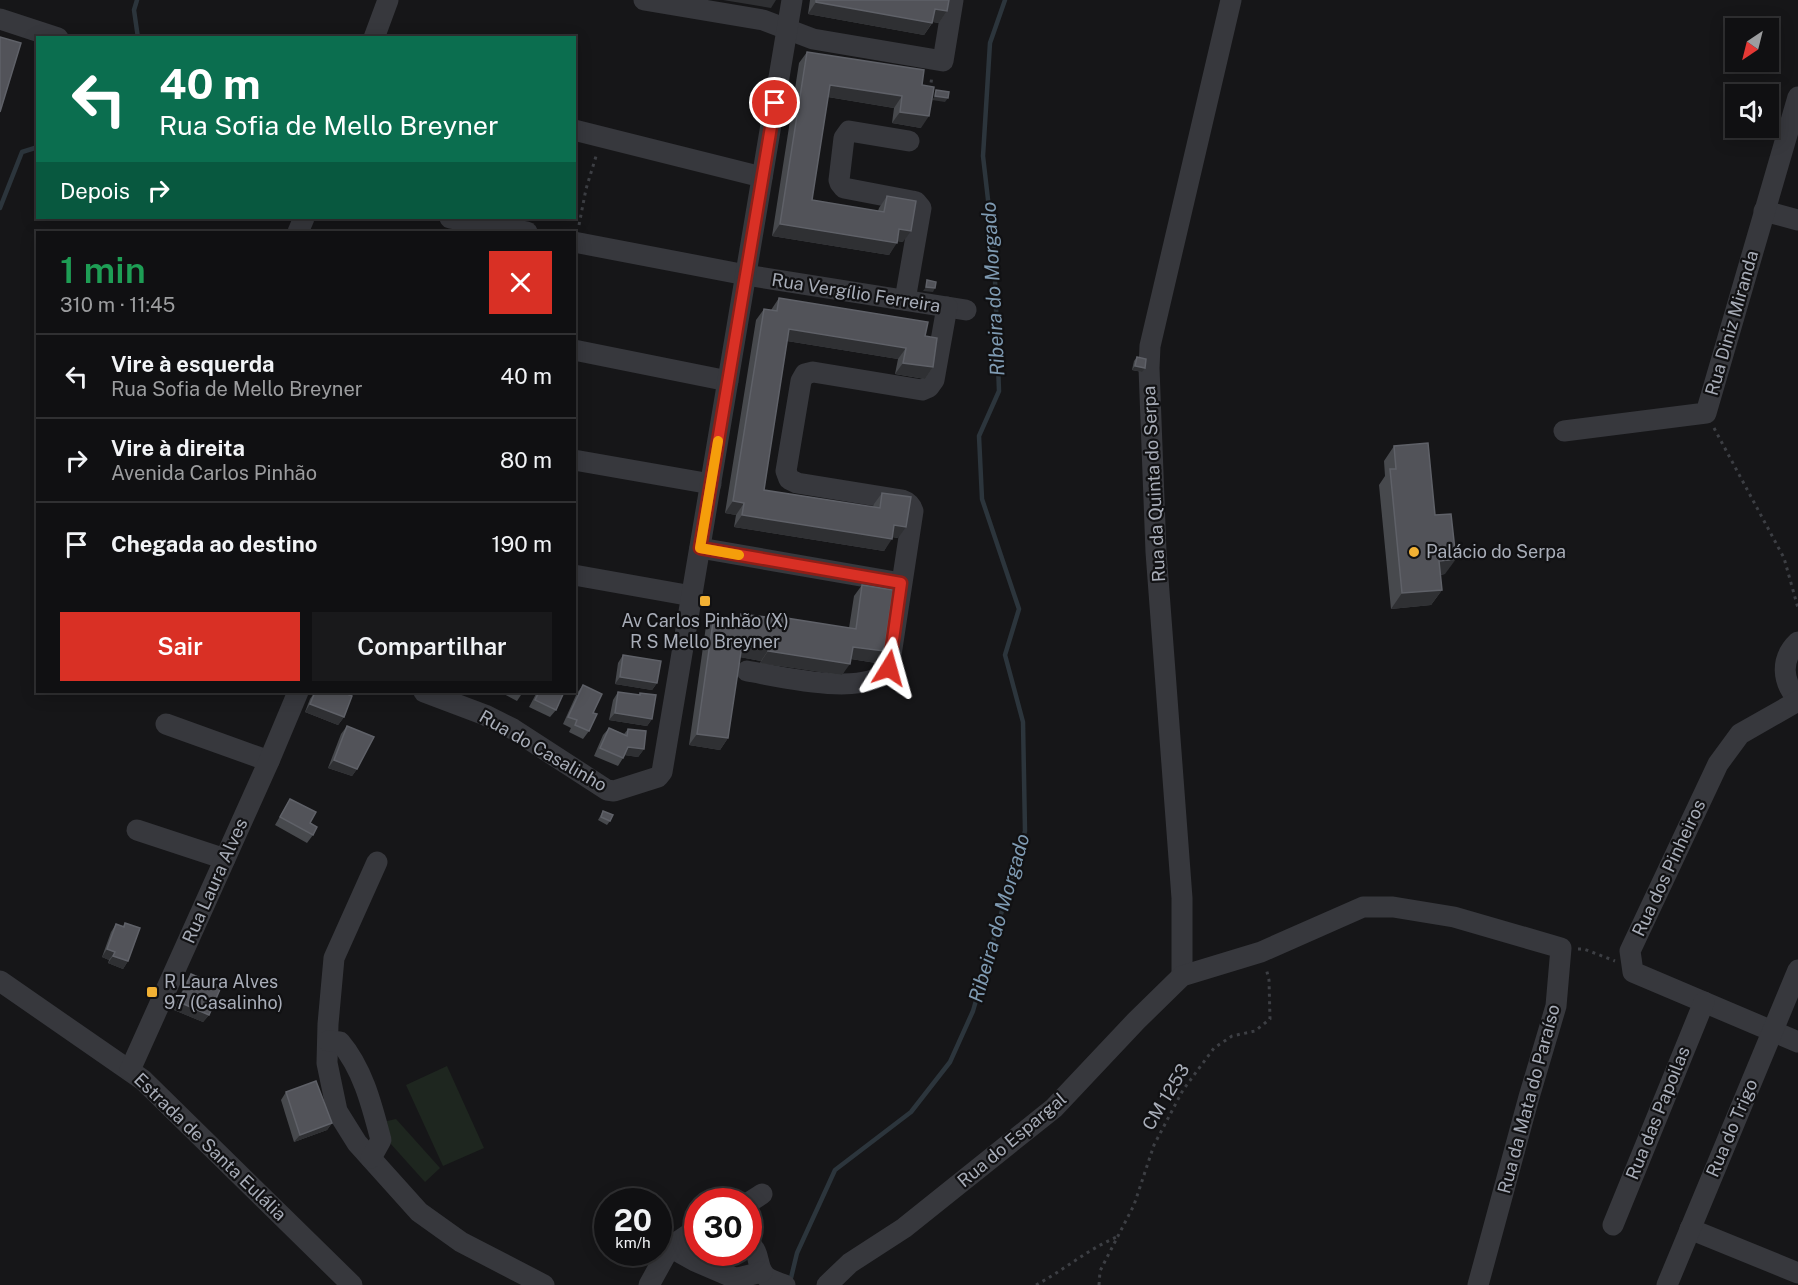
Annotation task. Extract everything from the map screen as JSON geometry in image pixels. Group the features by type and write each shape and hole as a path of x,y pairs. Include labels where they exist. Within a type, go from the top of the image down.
{"street":[{"path":"375,36 388,0"},
{"path":"576,575 692,596 792,0"},
{"path":"652,1 763,20 813,39 938,60 952,0"},
{"name":"Rua da Quinta do Serpa","path":"1182,976 1182,898 1156,552 1150,346 1231,0"},
{"path":"0,19 52,36"},
{"name":"Rua Diniz Miranda","path":"1564,431 1706,413 1798,97"},
{"path":"576,130 762,177"},
{"path":"905,300 921,208 916,202 844,188 839,180 844,138 849,132 909,141"},
{"path":"1764,211 1798,220"},
{"path":"456,219 522,231"},
{"name":"Rua Vergílio Ferreira","path":"576,242 746,276 956,309 934,380 926,389 813,372 805,374 801,381 787,475 789,479 797,483 902,500 910,504 913,511 901,583"},
{"path":"576,350 728,381"},
{"path":"576,460 711,484"},
{"path":"700,548 901,583 889,668 879,678 855,684 838,685 747,671"},
{"name":"Rua do Casalinho","path":"427,693 513,729 607,790 614,791 658,777 662,772 692,596"},
{"name":"Rua dos Pinheiros","path":"1632,968 1630,951 1718,764 1740,734 1798,700 1790,691 1785,679 1784,666 1788,654 1798,642"},
{"name":"Rua Laura Alves","path":"130,1070 298,693"},
{"path":"166,724 269,761"},
{"path":"137,830 225,859"},
{"path":"377,862 334,958 327,1063 336,1111 357,1143 418,1212 461,1242 544,1285"},
{"path":"1182,976 1261,952 1363,907 1393,907 1454,917 1562,948"},
{"name":"Rua da Mata do Paraíso","path":"1478,1285 1556,1006 1562,948"},
{"path":"1632,968 1633,972 1798,1042"},
{"name":"Rua do Trigo","path":"1667,1285 1798,970"},
{"name":"Rua do Espargal","path":"827,1285 850,1263 904,1228 1054,1108 1182,976"},
{"name":"Estrada de Santa Eulália","path":"0,981 143,1080 352,1285"},
{"name":"Rua das Papoilas","path":"1612,1224 1704,1002"},
{"path":"328,1041 340,1042 351,1054 365,1086 381,1140 371,1158"},
{"path":"1690,1229 1798,1272"},
{"path":"672,1248 732,1277 773,1279"},
{"path":"762,1260 773,1279"},
{"path":"649,1285 660,1266"}],"path":[{"path":"929,90 938,60"},
{"path":"576,237 586,189 602,137"},
{"path":"1706,413 1784,558 1798,608"},
{"path":"1562,948 1584,949 1632,968"},
{"name":"CM 1253","path":"1099,1285 1100,1271 1134,1205 1154,1145 1183,1090 1214,1047 1232,1036 1255,1031 1270,1019 1269,980 1261,952"},
{"path":"1036,1285 1101,1243 1118,1236"}],"shaded area":[{"path":"447,1066 484,1148 443,1166 406,1085"},
{"path":"396,1119 440,1168 425,1182 390,1143 387,1121"}],"building":[{"path":"816,0 949,0 947,11 935,9 932,23 816,2"},
{"path":"0,37 21,43 0,112"},
{"path":"807,52 924,70 922,85 934,87 929,116 900,112 902,96 830,85 812,200 884,212 887,196 916,201 911,231 899,229 897,243 780,224"},
{"path":"936,90 949,92 948,98 935,96"},
{"path":"927,280 936,282 935,288 926,287"},
{"path":"779,298 928,322 925,336 937,338 933,367 903,363 906,348 789,329 764,490 880,508 882,493 911,497 906,527 894,525 892,539 742,515 744,503 733,501 764,309 777,311"},
{"path":"1137,357 1146,359 1145,368 1135,366"},
{"name":"Palácio do Serpa","path":"1428,443 1435,515 1451,514 1456,559 1439,561 1442,590 1402,593 1390,469 1396,469 1394,446"},
{"path":"862,585 893,590 884,651 853,647 850,664 742,645 728,738 697,734 714,615 741,619 741,614 773,618 773,616 856,629"},
{"path":"623,655 661,661 657,683 620,677"},
{"path":"583,685 602,694 593,713 597,714 589,731 575,725 577,720 568,717"},
{"path":"618,692 656,695 652,719 615,713"},
{"path":"315,693 344,693 352,696 344,717 310,704"},
{"path":"538,693 564,693 556,710 535,700"},
{"path":"347,726 374,737 357,769 334,760"},
{"path":"609,728 627,736 628,729 646,731 644,749 628,747 623,758 600,748"},
{"path":"290,799 316,812 310,823 317,827 313,835 280,817"},
{"path":"603,811 613,815 610,821 601,817"},
{"path":"125,923 140,928 128,961 113,956 115,952 107,949 116,924 124,927"},
{"path":"191,974 221,987 209,1015 179,1002"},
{"path":"316,1081 332,1123 300,1135 286,1092"}],"waterway":[{"path":"137,0 134,10 138,36"},
{"name":"Ribeira do Morgado","path":"790,1282 797,1253 835,1170 911,1112 950,1062 973,1011 1025,831 1023,722 1005,655 1019,609 982,499 979,436 999,391 994,252 983,156 990,43 1005,0"},
{"path":"0,208 22,152 36,148"}],"slow traffic":[{"path":"718,441 700,548 739,555"}],"place":[{"name":"Palácio do Serpa","path":"1414,552"},
{"name":"Av Carlos Pinhão (X) R S Mello Breyner","path":"705,601"},
{"name":"R Laura Alves 97 (Casalinho)","path":"152,992"}],"route":[{"path":"775,103 700,548 901,583 889,668"}]}
